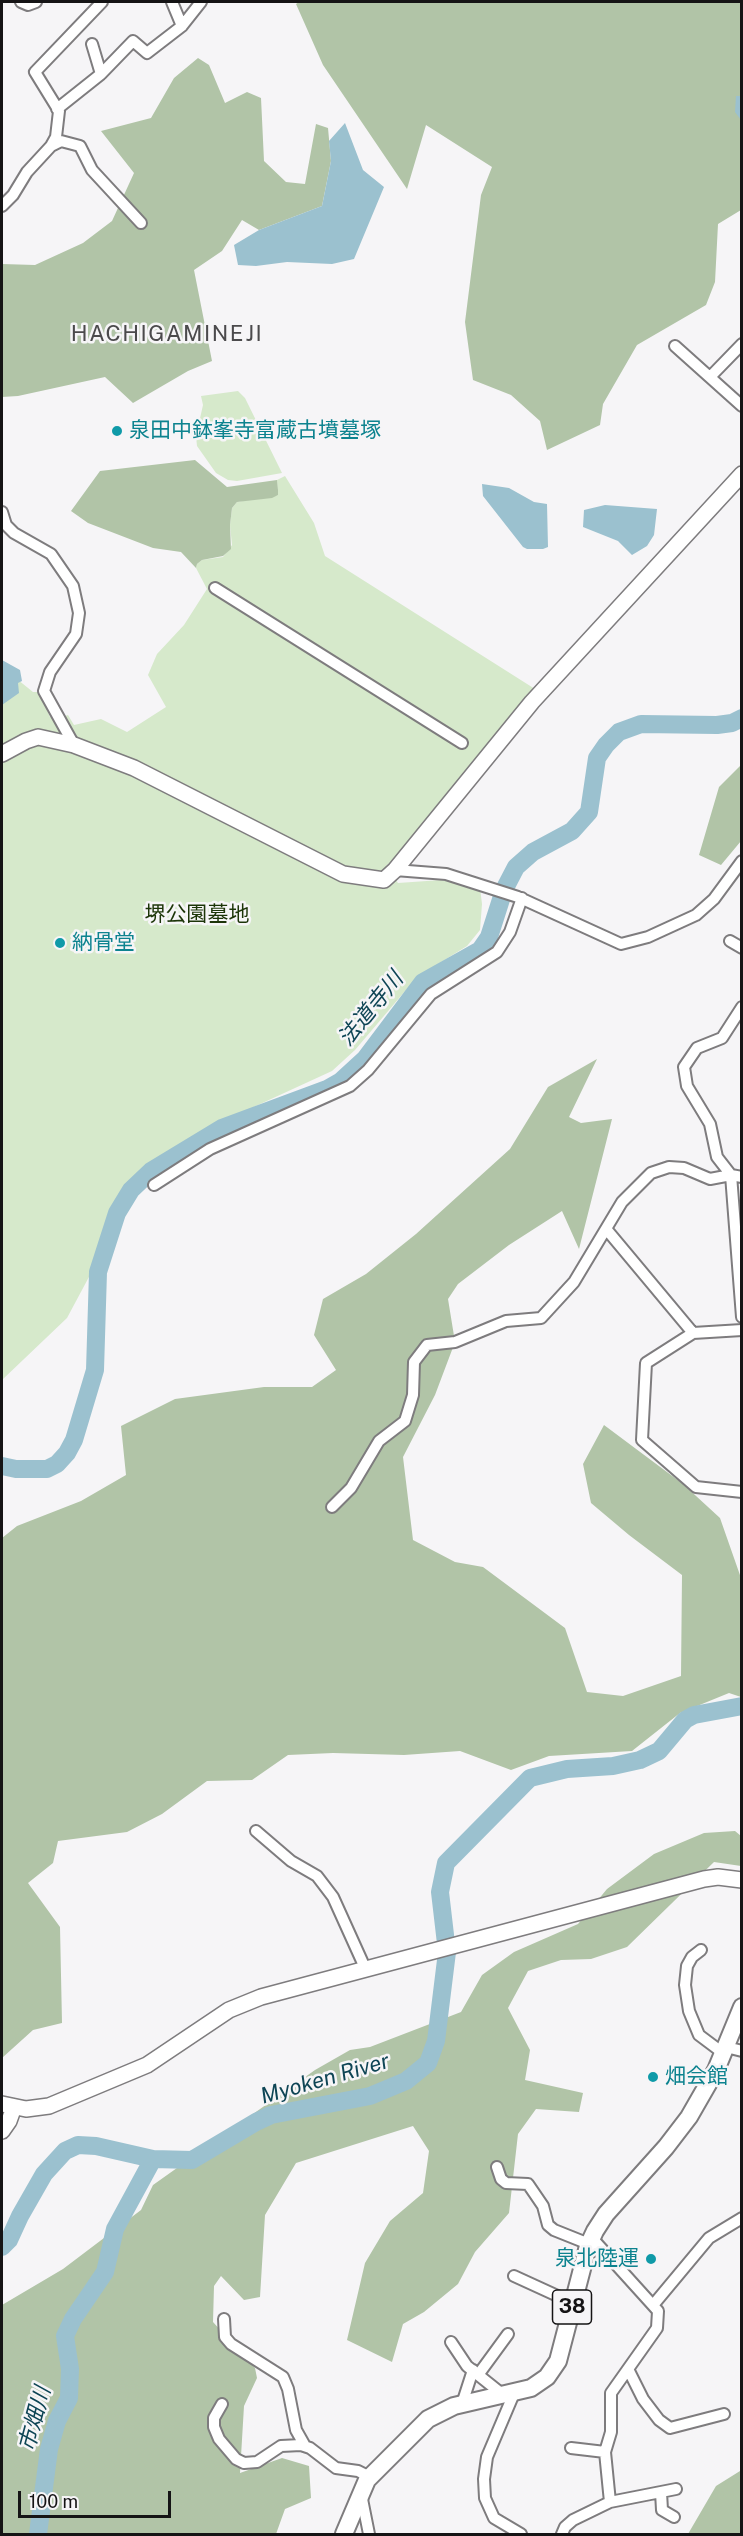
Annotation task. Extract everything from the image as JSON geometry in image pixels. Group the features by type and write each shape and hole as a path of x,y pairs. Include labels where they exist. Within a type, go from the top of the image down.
{"main road":[{"name":"38","path":"344,2535 370,2477 428,2419 462,2404 531,2388 547,2377 558,2361 590,2241 606,2214 666,2147 689,2117 730,2051 741,2007"}],"street":[{"path":"21,2 28,5 36,2"},
{"path":"2,206 57,137 59,124 57,109 34,72 102,2"},
{"path":"172,2 182,26"},
{"path":"57,109 101,74 134,41 147,53 182,26 201,2"},
{"path":"92,44 101,74"},
{"path":"51,146 61,141 80,146 92,170 141,223"},
{"path":"710,377 741,344"},
{"path":"675,346 741,406"},
{"path":"2,754 38,737 48,737 74,745 134,768 343,874 384,880 395,870 532,702 739,481"},
{"path":"2,512 6,525 14,533 51,554 73,586 79,613 76,634 50,672 44,691 74,745"},
{"path":"215,588 462,743"},
{"path":"395,870 446,874 520,897 621,944 648,937 696,915 714,899 741,861"},
{"path":"154,1185 210,1149 350,1086 368,1070 431,994 443,984 460,977 496,952 510,932 520,897"},
{"path":"730,941 741,948"},
{"path":"741,1007 722,1038 697,1048 684,1067 687,1086 710,1124 717,1157 736,1176 741,1317"},
{"path":"333,1507 351,1488 379,1441 405,1421 413,1395 414,1362 427,1345 455,1342 506,1321 542,1318 574,1282 622,1202 651,1173 669,1167 684,1168 710,1179 736,1176"},
{"path":"607,1230 693,1333"},
{"path":"741,1330 693,1333 646,1363 642,1440 696,1487 741,1492"},
{"path":"256,1831 291,1861 317,1876 333,1897 366,1970"},
{"path":"2,2131 9,2121 8,2106 26,2109 49,2106 147,2064 229,2010 261,1997 437,1952 704,1879 718,1877 741,1880"},
{"path":"701,1950 692,1957 687,1966 685,1984 689,2012 699,2035 730,2051"},
{"path":"498,2167 501,2179 506,2183 528,2184 543,2206 548,2225 554,2230 590,2241 654,2304 658,2311 657,2328 611,2393 611,2432 604,2452 610,2502"},
{"path":"654,2304 709,2238 741,2218"},
{"path":"514,2276 573,2303"},
{"path":"224,2319 225,2337 231,2344 283,2377 288,2389 296,2430 305,2446 336,2468 358,2471 370,2477"},
{"path":"462,2404 475,2372 508,2334"},
{"path":"451,2342 475,2372 509,2393 487,2457 484,2489 485,2498 494,2518 521,2535"},
{"path":"628,2369 643,2399 659,2420 670,2428 724,2414"},
{"path":"222,2404 214,2418 214,2427 219,2439 236,2459 244,2463 257,2462 281,2446 305,2446"},
{"path":"571,2448 604,2452"},
{"path":"562,2535 565,2527 573,2520 610,2502 676,2489"},
{"path":"661,2492 662,2510 674,2517"},
{"path":"361,2493 369,2535"}],"green space":[{"path":"299,2 741,2 741,210 718,224 715,282 706,305 637,345 603,404 600,425 547,450 540,421 511,395 473,380 465,322 481,195 492,167 426,125 407,189 323,65 296,4"},
{"path":"198,58 209,65 225,103 247,92 261,98 264,161 286,182 305,184 316,124 328,128 331,161 322,206 259,230 242,220 222,251 194,270 212,361 188,371 133,403 105,377 18,396 2,397 2,264 35,265 83,243 112,221 134,173 101,131 151,118 174,78"},
{"path":"238,391 245,398 282,473 237,481 228,480 216,473 197,446 196,436 203,405 201,396"},
{"path":"195,460 227,487 277,480 278,490 278,495 272,498 237,502 232,508 231,549 223,556 202,560 196,568 181,552 153,548 88,523 71,511 100,471"},
{"name":"堺公園墓地","path":"285,476 314,523 325,556 535,689 397,857 386,866 398,883 441,880 480,888 482,904 480,930 467,946 417,977 355,1050 332,1071 208,1128 148,1165 115,1213 90,1275 67,1318 2,1380 2,667 33,692 40,692 50,717 68,715 74,725 101,719 127,732 166,707 148,675 157,654 184,625 207,589 196,568 197,564 202,560 223,557 232,545 230,525 232,508 237,502 278,495 277,480"},
{"path":"741,765 741,841 721,865 699,855 719,787"},
{"path":"597,1059 569,1117 581,1123 612,1119 579,1249 562,1211 509,1245 458,1284 448,1299 455,1342 435,1395 403,1457 413,1540 455,1562 483,1567 565,1628 587,1692 623,1696 681,1676 682,1575 591,1503 583,1464 604,1425 683,1484 720,1518 741,1578 741,1697 729,1693 680,1713 632,1751 549,1756 511,1770 460,1751 404,1755 333,1753 288,1755 252,1780 207,1781 162,1814 127,1832 58,1841 53,1863 28,1883 60,1927 62,2023 33,2030 2,2058 2,1538 17,1526 81,1501 126,1475 121,1426 175,1399 264,1387 312,1387 336,1370 314,1335 323,1299 366,1274 416,1234 510,1149 548,1087"},
{"path":"735,1831 741,1836 741,1866 714,1862 627,1947 591,1959 561,1960 528,1971 508,2008 530,2050 525,2080 583,2093 579,2112 536,2109 518,2134 509,2213 475,2252 458,2284 424,2312 403,2324 392,2362 347,2340 365,2263 390,2221 423,2193 429,2151 413,2126 296,2163 265,2215 260,2297 244,2300 221,2276 214,2286 213,2322 255,2368 257,2378 244,2406 240,2473 282,2458 309,2466 311,2498 285,2509 276,2534 2,2534 2,2305 63,2269 141,2210 153,2185 315,2070 350,2050 370,2047 461,2012 482,1975 514,1952 578,1924 607,1889 654,1854 704,1833"},
{"path":"740,2471 741,2534 688,2534 716,2486"}],"water":[{"path":"736,96 741,96 741,120 735,112"},
{"path":"345,123 363,170 384,187 354,259 332,264 287,262 256,266 238,265 234,245 259,230 322,206 331,161 329,141"},
{"path":"482,484 509,488 534,502 547,504 548,547 527,549 523,547 483,496"},
{"path":"605,505 657,509 654,535 647,546 632,555 618,541 583,527 584,510"},
{"path":"2,660 20,670 22,681 18,683 19,693 2,705"}],"waterway":[{"name":"法道寺川","path":"2,1466 16,1469 47,1469 57,1464 67,1453 74,1440 95,1370 98,1272 117,1213 131,1190 151,1171 222,1128 327,1089 341,1081 365,1059 423,982 480,950 489,937 504,890 516,867 533,852 572,831 589,812 597,758 619,732 641,724 717,725 732,723 742,718"},
{"name":"Myoken River","path":"2,2247 9,2240 44,2174 65,2151 78,2145 96,2146 153,2159 192,2160 271,2115 370,2096 406,2081 428,2063 436,2041 447,1952 440,1892 446,1863 530,1778 567,1769 613,1766 640,1760 659,1751 685,1720 694,1715 742,1706"},
{"name":"市畑川","path":"38,2534 49,2449 57,2421 69,2398 70,2369 65,2336 73,2319 105,2272 115,2229 153,2159"}],"place":[{"name":"泉田中鉢峯寺富蔵古墳墓塚","path":"117,431"},
{"name":"納骨堂","path":"60,943"},
{"name":"畑会館","path":"653,2077"},
{"name":"泉北陸運","path":"651,2259"}],"district":[{"name":"HACHIGAMINEJI","path":"167,334"}]}
